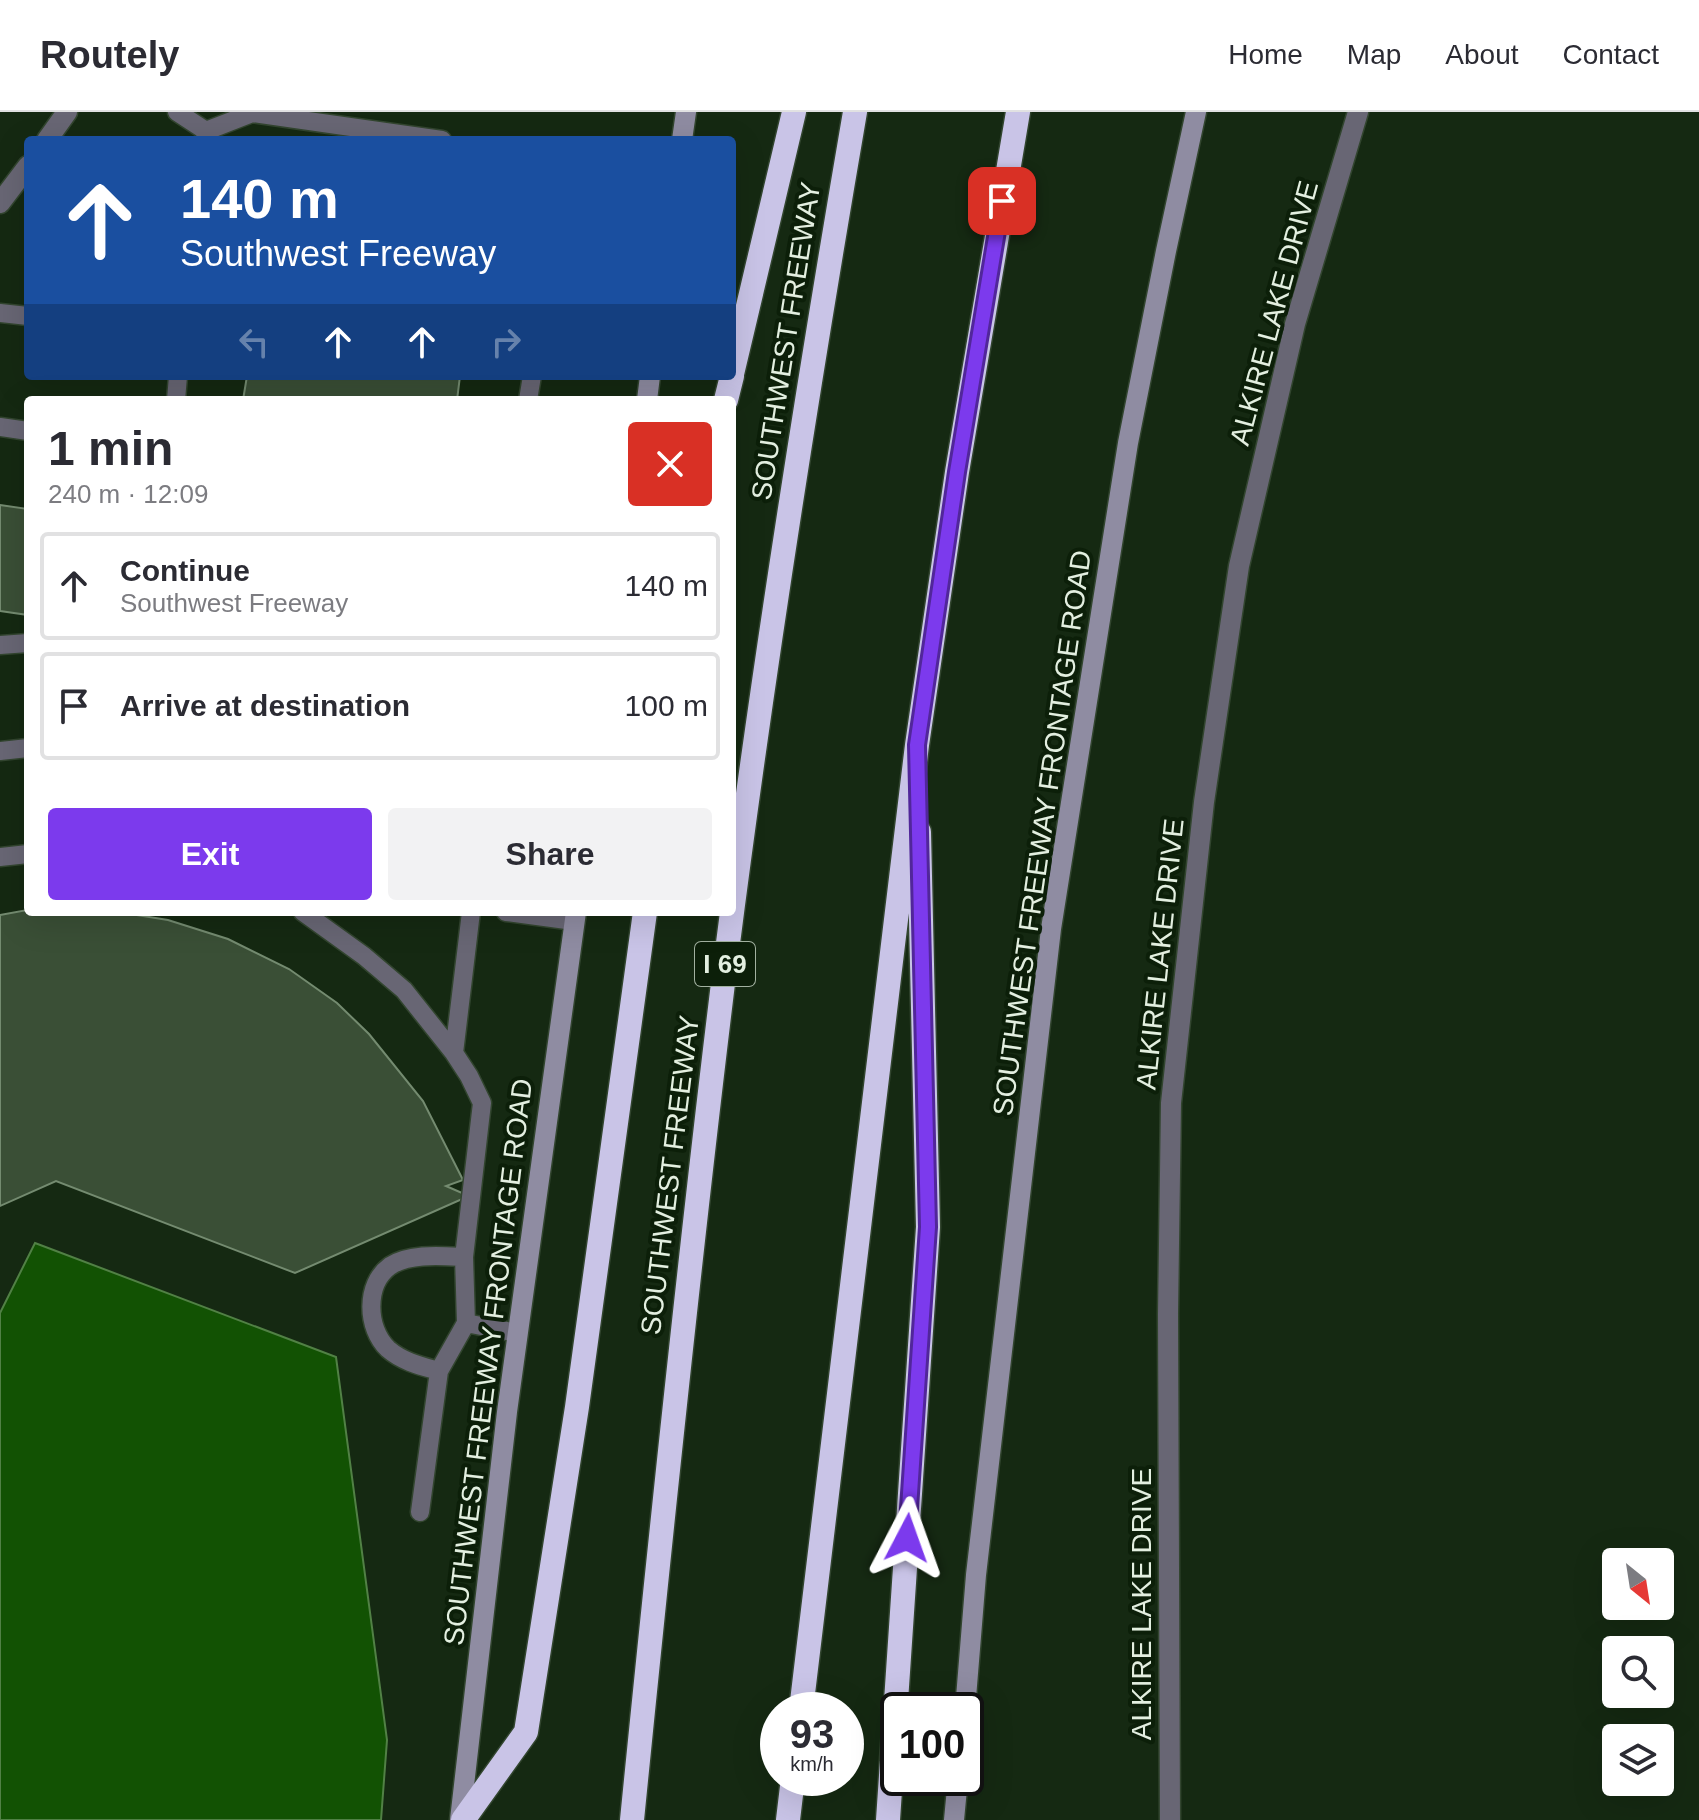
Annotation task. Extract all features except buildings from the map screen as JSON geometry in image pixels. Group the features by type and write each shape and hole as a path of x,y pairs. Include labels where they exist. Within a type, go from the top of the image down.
{"highway":[{"path":"736,358 794,112"},
{"name":"SOUTHWEST FREEWAY","path":"736,884 806,402 855,112"},
{"path":"803,1692 917,745 957,472 1018,112"},
{"path":"888,1820 928,1227 917,745"},
{"path":"462,1820 526,1732 577,1407 644,916"},
{"name":"SOUTHWEST FREEWAY","path":"632,1820 679,1360 731,916"},
{"path":"788,1820 791,1796"}],"main road":[{"path":"683,136 686,112"},
{"name":"SOUTHWEST FREEWAY FRONTAGE ROAD","path":"966,1692 976,1575 1051,929 1128,443 1196,112"},
{"name":"SOUTHWEST FREEWAY FRONTAGE ROAD","path":"462,1820 490,1550 517,1333 575,917"},
{"path":"954,1820 956,1796"}],"street":[{"path":"50,136 67,112"},
{"name":"ALKIRE LAKE DRIVE","path":"1170,1820 1168,1314 1171,1103 1204,802 1239,566 1295,324 1358,112"},
{"path":"0,203 24,171"}],"lane":[{"path":"177,112 205,136 252,113 414,136"},
{"path":"0,313 24,316"},
{"path":"0,427 24,430"},
{"path":"0,645 24,643"},
{"path":"0,751 24,748"},
{"path":"0,857 24,854"},
{"path":"310,916 404,990 454,1053 482,1103 464,1257 466,1323 439,1371 420,1512"},
{"path":"454,1053 471,916"},
{"path":"439,1371 405,1361 386,1347 376,1330 370,1310 373,1294 380,1276 392,1264 421,1256 464,1257"},
{"path":"466,1323 517,1333"}],"shaded area":[{"path":"35,1243 336,1357 387,1740 381,1820 0,1820 0,1313"}],"route":[{"path":"907,1538 928,1227 917,745 957,472 1002,201"}]}
